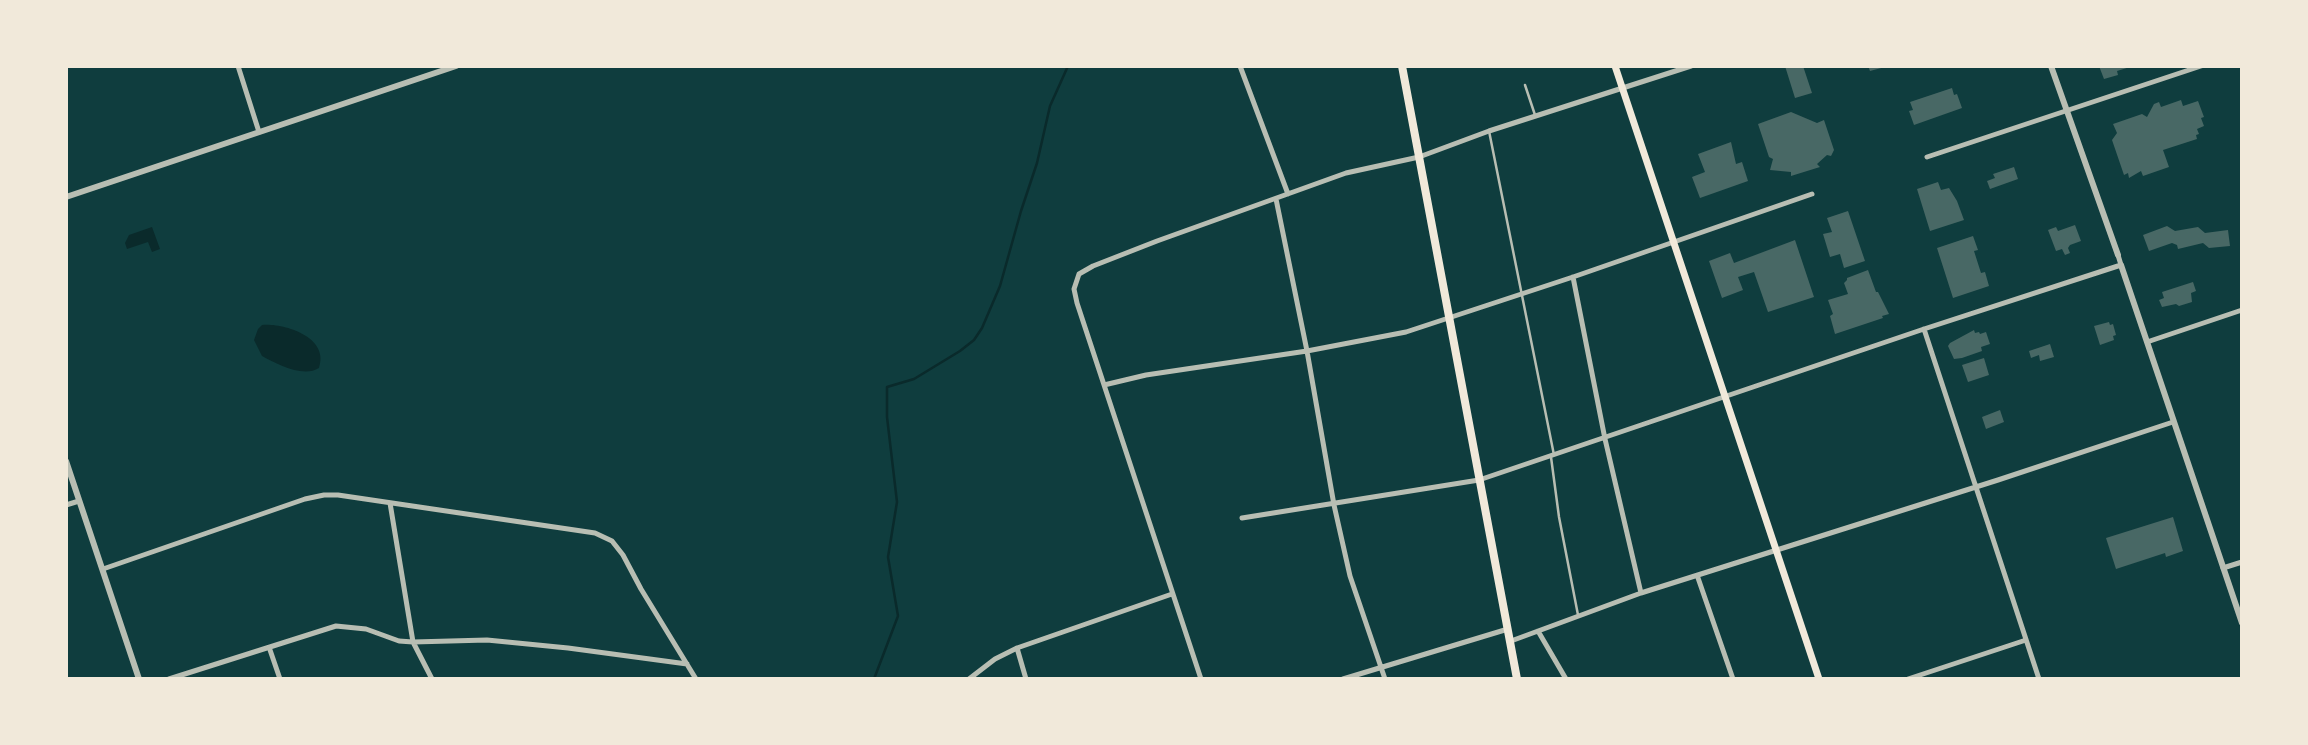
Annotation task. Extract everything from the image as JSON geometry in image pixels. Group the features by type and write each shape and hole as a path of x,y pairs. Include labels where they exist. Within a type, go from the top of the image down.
{"main road":[{"path":"1402,66 1517,679"},
{"path":"1615,66 1819,679"}],"street":[{"path":"238,66 259,132"},
{"path":"66,197 456,66"},
{"path":"1240,66 1288,194"},
{"path":"1201,679 1074,289 1076,280 1082,270 1346,173 1419,157 1489,131 1691,66"},
{"path":"2051,66 2122,265 2172,422 2242,624"},
{"path":"1927,157 2201,66"},
{"path":"1104,385 1146,375 1307,351 1406,332 1674,243 1812,194"},
{"path":"1276,199 1307,351 1334,504 1350,576 1385,679"},
{"path":"1242,518 1479,480 1552,457 1924,329 2122,265"},
{"path":"1573,277 1605,438 1641,593"},
{"path":"2147,342 2242,310"},
{"path":"1924,329 2040,679"},
{"path":"1511,641 1641,593 2172,422"},
{"path":"66,461 139,679"},
{"path":"103,569 305,499 324,495 338,495 595,533 612,541 623,555 660,623 696,679"},
{"path":"66,506 79,501"},
{"path":"390,503 413,642 432,679"},
{"path":"2222,568 2242,562"},
{"path":"1697,575 1734,679"},
{"path":"970,679 995,659 1017,648 1172,594"},
{"path":"169,679 336,626 366,628 399,641 487,640 568,648 687,664"},
{"path":"1343,679 1508,629"},
{"path":"1538,631 1566,679"},
{"path":"1908,679 2026,640"},
{"path":"269,647 280,679"},
{"path":"1017,648 1026,679"}],"lane":[{"path":"1525,85 1535,116"},
{"path":"1489,131 1523,294 1552,457 1559,517 1579,616"}],"water":[{"path":"152,227 160,249 152,252 148,242 127,249 125,243 129,235"},
{"path":"262,325 293,330 312,340 318,348 321,357 319,368 313,371 298,371 282,366 262,356 254,340 258,329"}],"building":[{"path":"1785,66 1803,66 1812,93 1795,98"},
{"path":"1868,66 1885,66 1885,67 1870,71"},
{"path":"2099,66 2130,67 2117,71 2118,75 2104,79"},
{"path":"1952,88 1954,95 1957,94 1962,108 1914,125 1909,111 1913,110 1910,102"},
{"path":"2181,100 2183,106 2198,101 2204,117 2201,118 2204,126 2197,129 2199,134 2196,135 2197,139 2163,150 2169,167 2143,176 2141,171 2129,178 2128,173 2124,175 2112,140 2117,133 2113,124 2142,114 2147,117 2154,104 2159,102 2161,107"},
{"path":"1791,112 1817,123 1824,120 1834,150 1831,156 1827,155 1817,164 1820,167 1791,176 1791,172 1770,170 1773,159 1769,157 1758,124"},
{"path":"1731,142 1736,164 1742,162 1748,181 1700,198 1692,177 1705,172 1698,154"},
{"path":"2014,167 2018,179 1990,189 1987,181 1995,178 1993,174"},
{"path":"1938,182 1941,190 1949,188 1957,201 1964,220 1930,231 1917,189"},
{"path":"1848,211 1865,261 1844,268 1840,254 1830,257 1823,234 1832,232 1827,218"},
{"path":"2075,225 2081,241 2070,245 2068,248 2070,253 2065,255 2062,249 2056,251 2048,230 2056,227 2058,231"},
{"path":"2167,226 2175,231 2198,227 2205,233 2228,230 2230,246 2209,248 2203,243 2178,249 2177,245 2172,243 2149,251 2143,235"},
{"path":"1973,236 1978,250 1974,251 1981,273 1985,272 1989,286 1953,298 1937,248"},
{"path":"1795,240 1814,297 1768,312 1754,272 1738,277 1743,290 1722,298 1709,261 1730,253 1734,263"},
{"path":"1868,270 1876,292 1878,292 1889,314 1882,316 1883,318 1835,334 1830,316 1833,314 1828,300 1848,294 1844,283 1847,278"},
{"path":"2193,282 2196,291 2191,293 2192,302 2179,306 2176,304 2162,307 2159,300 2164,298 2162,292"},
{"path":"2109,322 2110,325 2113,324 2116,335 2113,336 2114,340 2100,345 2094,326"},
{"path":"1974,330 1975,333 1979,332 1980,334 1986,332 1990,344 1981,347 1982,351 1954,359 1948,346 1950,343"},
{"path":"2050,344 2054,357 2040,361 2039,355 2031,358 2029,351"},
{"path":"1984,358 1989,375 1968,382 1962,365"},
{"path":"2000,410 2004,422 1986,429 1982,417"},
{"path":"2173,517 2183,551 2166,557 2165,553 2116,569 2106,538"}],"waterway":[{"path":"874,679 898,616 888,557 897,502 887,417 887,387 914,379 960,351 974,340 982,328 1000,286 1037,163 1050,106 1068,66"}]}
